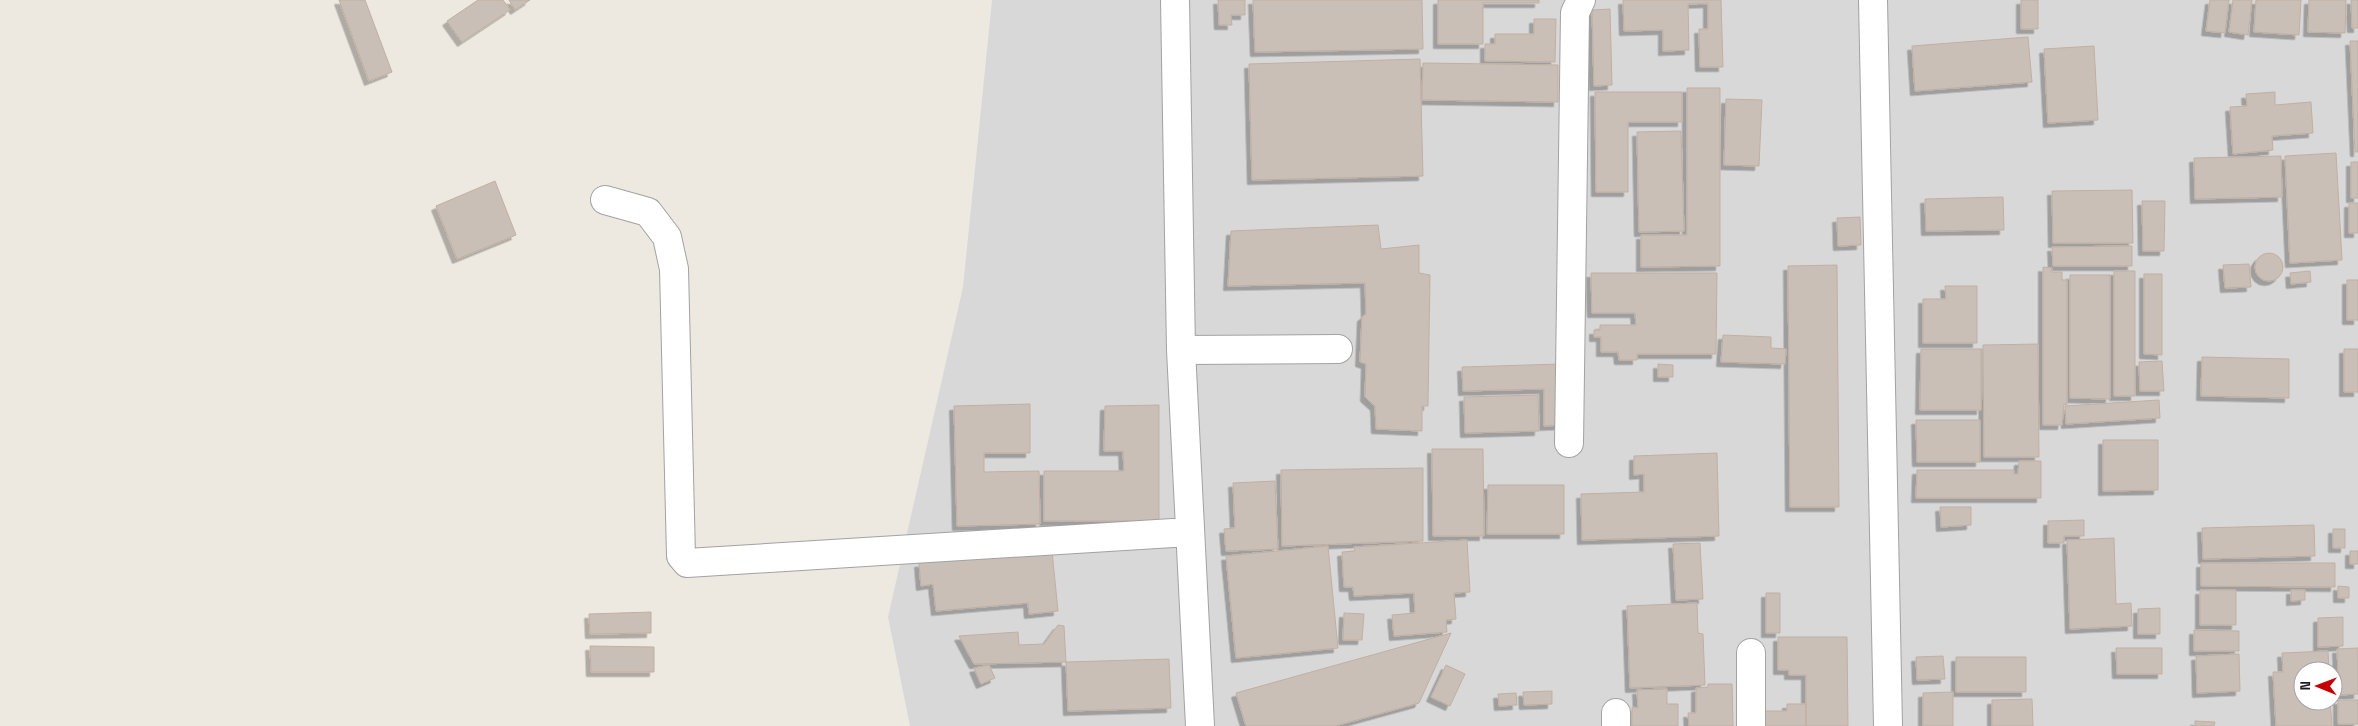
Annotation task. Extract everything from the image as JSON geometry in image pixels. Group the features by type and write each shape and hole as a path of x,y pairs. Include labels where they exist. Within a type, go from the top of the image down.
{"street":[{"path":"1175,0 1181,350 1200,726"},
{"path":"1569,444 1575,13 1581,0"},
{"path":"1873,0 1888,726"},
{"path":"605,200 648,212 667,237 674,269 681,556 687,563 1189,532"},
{"path":"1181,350 1338,349"},
{"path":"1751,654 1751,726"}],"shaded area":[{"path":"992,0 2358,0 2358,726 910,726 888,617 963,287"}],"building":[{"path":"339,0 365,0 392,72 369,81"},
{"path":"478,0 503,0 510,10 462,42 447,21"},
{"path":"509,0 530,0 515,10"},
{"path":"1218,0 1245,0 1245,15 1231,15 1232,25 1219,25"},
{"path":"1253,0 1422,0 1423,49 1255,52"},
{"path":"1438,0 1539,0 1539,3 1483,3 1483,44 1438,44"},
{"path":"1623,0 1721,0 1723,67 1700,67 1699,29 1708,29 1708,3 1688,4 1689,50 1663,51 1663,30 1624,31"},
{"path":"2021,0 2038,0 2038,29 2021,29"},
{"path":"2210,0 2229,0 2225,33 2206,31"},
{"path":"2233,0 2252,0 2248,35 2229,32"},
{"path":"2256,0 2301,0 2299,35 2254,32"},
{"path":"2309,0 2346,0 2345,33 2308,32"},
{"path":"2351,0 2358,0 2358,28 2352,28"},
{"path":"1610,9 1612,85 1594,86 1592,10"},
{"path":"1534,19 1556,19 1555,62 1485,61 1485,44 1495,44 1495,34 1534,34"},
{"path":"2028,37 2032,82 1915,91 1912,46"},
{"path":"2350,41 2358,41 2358,152 2355,152"},
{"path":"2094,46 2098,120 2048,123 2044,49"},
{"path":"1420,59 1423,176 1252,180 1249,64"},
{"path":"1423,63 1558,65 1558,102 1422,100"},
{"path":"1687,88 1720,88 1720,266 1641,267 1641,235 1687,235"},
{"path":"1595,92 1682,92 1682,122 1628,122 1628,192 1596,192"},
{"path":"2275,92 2275,105 2311,102 2313,133 2272,136 2273,150 2233,154 2230,107 2247,106 2246,94"},
{"path":"1726,99 1762,100 1759,166 1724,165"},
{"path":"1681,131 1684,231 1639,232 1637,132"},
{"path":"2336,153 2342,260 2290,263 2285,156"},
{"path":"2281,156 2282,197 2195,199 2194,158"},
{"path":"2351,162 2358,162 2358,198 2351,198"},
{"path":"495,181 516,235 457,259 436,206"},
{"path":"2132,190 2133,243 2053,243 2052,191"},
{"path":"2003,197 2004,230 1926,231 1925,199"},
{"path":"2142,201 2165,201 2164,251 2143,251"},
{"path":"2349,203 2358,203 2358,233 2349,233"},
{"path":"1860,217 1861,245 1838,246 1837,218"},
{"path":"1378,225 1381,249 1419,245 1419,273 1430,275 1428,406 1422,406 1422,431 1376,429 1375,406 1365,397 1366,364 1360,362 1362,317 1366,314 1365,283 1228,286 1231,231"},
{"path":"2132,246 2132,266 2053,266 2052,247"},
{"path":"2269,253 2279,257 2283,267 2279,277 2269,281 2259,277 2255,267 2259,257"},
{"path":"2249,264 2251,287 2225,288 2223,265"},
{"path":"1837,265 1839,507 1790,507 1788,266"},
{"path":"2043,267 2052,268 2051,272 2062,272 2062,280 2067,280 2067,405 2064,404 2062,425 2043,425"},
{"path":"2114,271 2135,271 2135,396 2114,396"},
{"path":"2310,271 2311,282 2291,284 2290,273"},
{"path":"1591,273 1717,273 1716,354 1637,354 1637,360 1619,360 1618,352 1601,352 1601,337 1594,337 1594,330 1600,330 1600,325 1636,325 1635,313 1592,313"},
{"path":"2144,274 2162,274 2162,355 2144,354"},
{"path":"2070,275 2110,275 2110,399 2070,398"},
{"path":"2347,280 2358,280 2358,320 2347,320"},
{"path":"1945,286 1977,286 1977,343 1923,343 1923,299 1946,299"},
{"path":"1723,335 1771,337 1771,348 1786,349 1785,364 1721,362"},
{"path":"2038,344 2039,457 1984,457 1983,345"},
{"path":"1921,349 1981,349 1981,410 1920,410"},
{"path":"2344,349 2358,349 2358,392 2344,392"},
{"path":"2202,357 2289,359 2289,398 2201,396"},
{"path":"2162,361 2164,391 2140,391 2139,362"},
{"path":"1561,364 1563,425 1544,426 1544,389 1463,391 1462,367"},
{"path":"1658,364 1673,365 1673,377 1658,377"},
{"path":"1538,395 1539,431 1465,433 1464,397"},
{"path":"2159,400 2160,418 2066,424 2065,406"},
{"path":"1030,404 1030,453 984,453 984,472 1039,471 1040,524 957,526 954,406"},
{"path":"1159,405 1159,521 1044,521 1044,471 1124,471 1123,451 1104,451 1105,406"},
{"path":"1916,420 1980,420 1980,462 1917,462"},
{"path":"2103,440 2158,440 2158,490 2103,491"},
{"path":"1432,449 1483,449 1484,536 1433,536"},
{"path":"1717,453 1719,536 1582,540 1581,494 1644,492 1644,474 1634,475 1634,456"},
{"path":"2019,461 2041,461 2041,498 1916,498 1917,470 2014,470 2014,474 2018,474"},
{"path":"1423,468 1423,541 1282,546 1281,470"},
{"path":"1275,481 1278,549 1226,551 1224,529 1235,528 1233,483"},
{"path":"1488,485 1564,485 1564,534 1487,534"},
{"path":"1940,507 1971,507 1971,525 1941,527"},
{"path":"2084,520 2084,536 2064,536 2064,543 2048,543 2048,521"},
{"path":"2314,525 2315,556 2203,559 2202,528"},
{"path":"2333,529 2345,529 2345,548 2333,548"},
{"path":"2114,538 2116,604 2131,603 2132,626 2070,629 2067,540"},
{"path":"1467,540 1470,592 1454,593 1456,619 1446,620 1447,632 1394,636 1392,615 1415,613 1414,593 1354,596 1353,587 1344,587 1342,552 1355,551 1354,547"},
{"path":"1700,543 1703,599 1676,600 1673,544"},
{"path":"1328,546 1338,648 1236,658 1226,556"},
{"path":"1052,551 1058,611 1029,614 1028,603 936,611 933,584 921,586 919,563"},
{"path":"2350,551 2358,551 2358,564 2350,564"},
{"path":"2201,563 2335,563 2335,587 2201,586"},
{"path":"2338,586 2349,587 2349,598 2338,598"},
{"path":"2200,590 2236,590 2236,625 2200,625"},
{"path":"2291,590 2305,590 2305,600 2291,601"},
{"path":"1766,593 1780,593 1780,633 1766,633"},
{"path":"1697,603 1698,633 1703,634 1705,685 1630,688 1627,606"},
{"path":"2160,608 2160,634 2138,634 2138,609"},
{"path":"651,612 651,633 590,634 589,614"},
{"path":"1344,613 1364,614 1362,640 1343,640"},
{"path":"2343,617 2343,646 2318,647 2318,618"},
{"path":"1058,625 1064,626 1066,662 974,664 959,636 1018,632 1019,645 1044,644"},
{"path":"2194,630 2239,631 2239,651 2194,651"},
{"path":"1451,633 1419,703 1335,726 1246,726 1236,693"},
{"path":"1778,637 1847,637 1848,726 1806,726 1806,675 1789,675 1789,670 1778,670"},
{"path":"590,646 654,647 654,672 591,672"},
{"path":"2116,648 2162,648 2162,674 2117,674"},
{"path":"2358,648 2358,694 2343,695 2343,661 2338,661 2337,649"},
{"path":"2328,651 2328,661 2293,661 2293,711 2331,711 2332,726 2276,726 2273,672 2283,672 2282,653"},
{"path":"2239,654 2240,691 2197,693 2196,656"},
{"path":"1943,656 1945,679 1917,680 1916,657"},
{"path":"1956,657 2026,657 2026,692 1956,692"},
{"path":"1169,659 1171,708 1068,711 1066,662"},
{"path":"989,665 995,678 981,684 974,668"},
{"path":"1446,665 1465,674 1450,706 1431,697"},
{"path":"1708,684 1732,684 1733,726 1689,726 1688,713 1696,713 1696,688 1708,687"},
{"path":"1667,689 1667,704 1678,704 1678,726 1632,726 1632,707 1638,708 1637,690"},
{"path":"1552,691 1552,704 1524,705 1523,692"},
{"path":"1953,692 1953,726 1923,726 1923,693"},
{"path":"1516,693 1517,705 1499,706 1498,694"},
{"path":"2032,699 2033,726 1992,726 1992,700"},
{"path":"2343,700 2358,700 2358,724 2338,724 2338,711 2343,711"},
{"path":"1787,704 1806,704 1806,726 1765,726 1765,711 1787,711"},
{"path":"2195,721 2215,722 2214,726 2195,726"}]}
